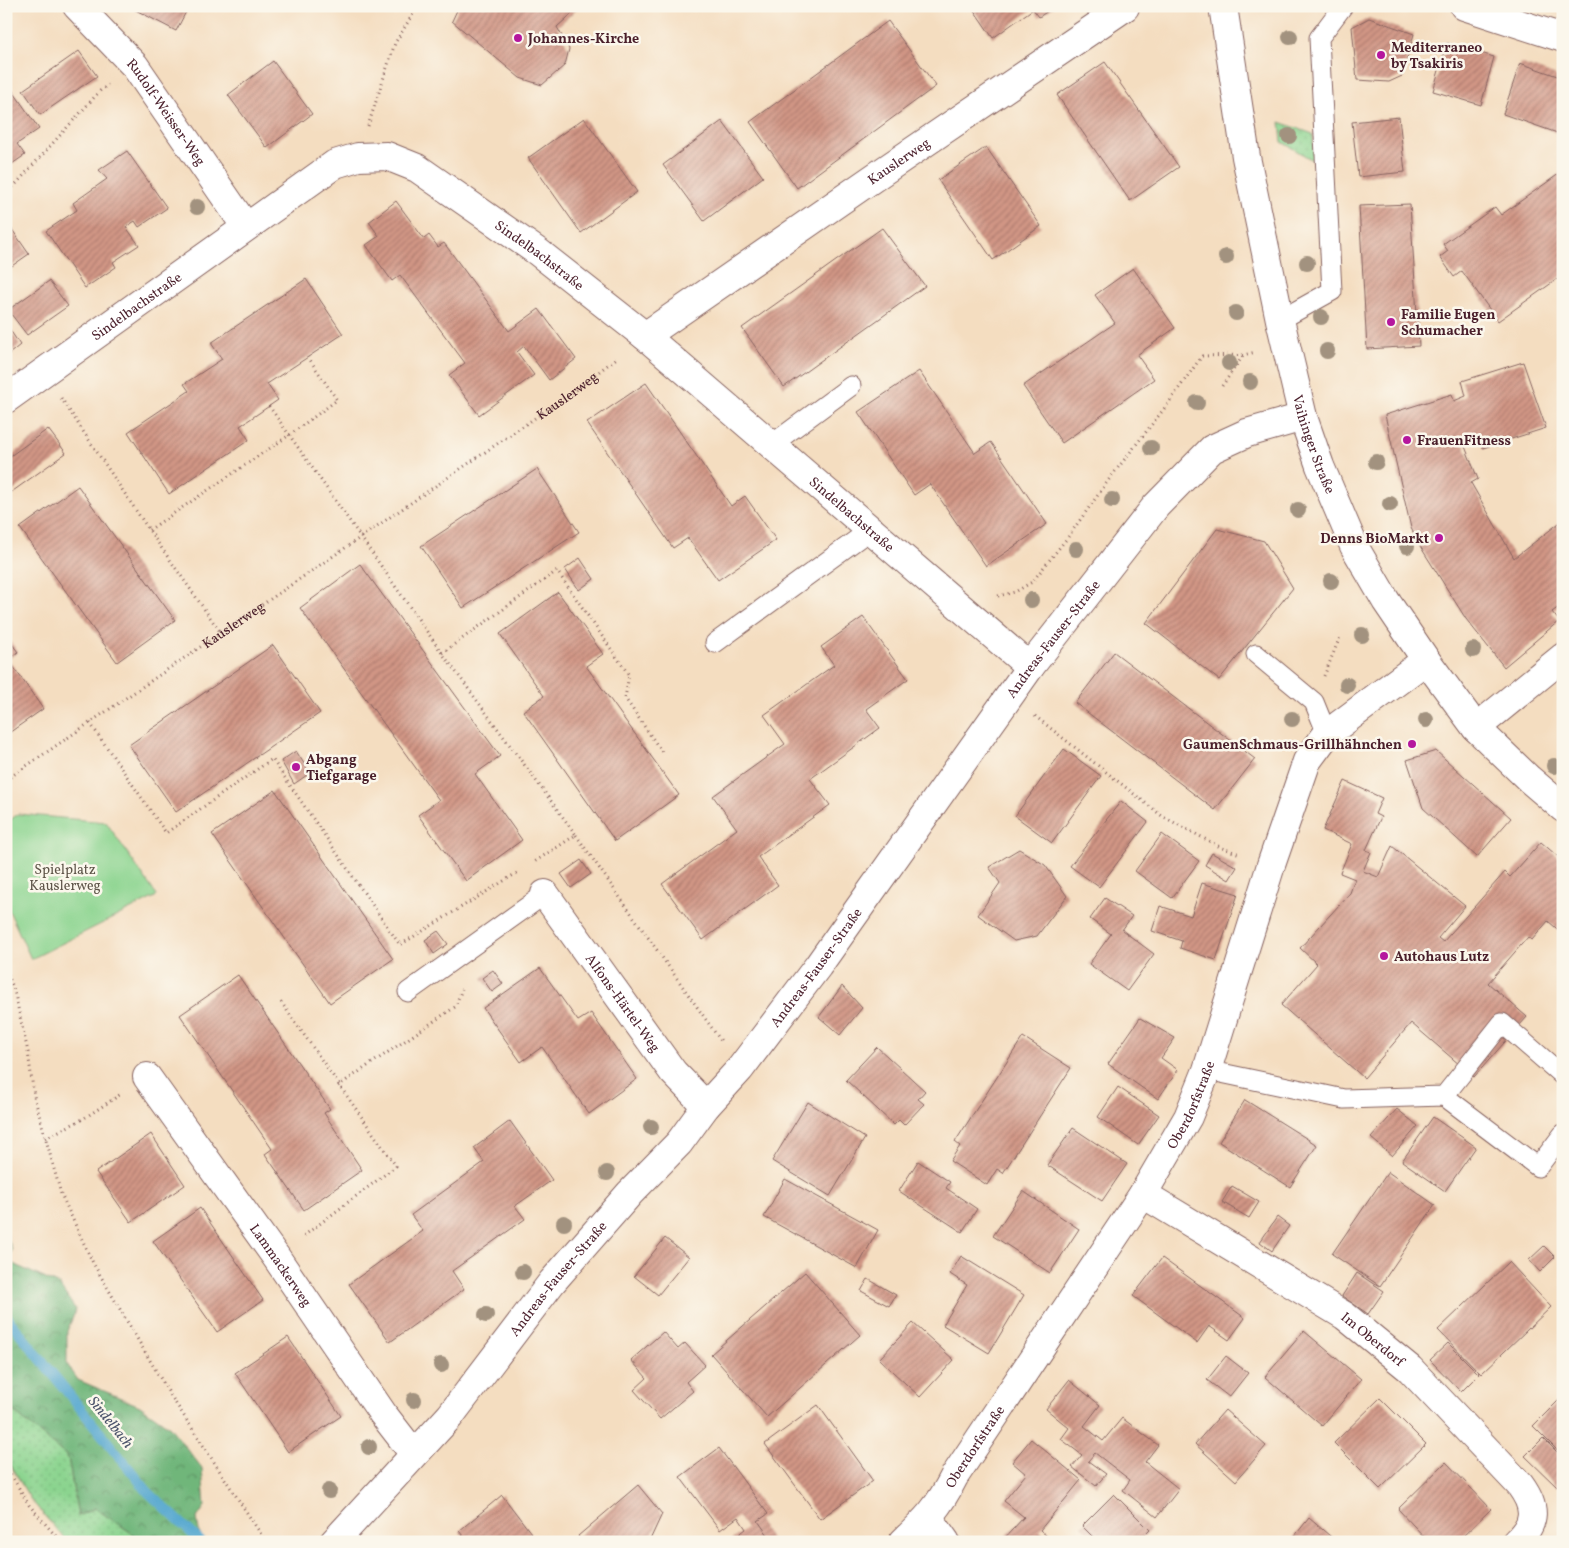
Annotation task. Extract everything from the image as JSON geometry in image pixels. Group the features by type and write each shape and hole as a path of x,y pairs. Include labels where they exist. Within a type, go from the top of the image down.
{"street":[{"name":"Rudolf-Weisser-Weg","path":"77,6 135,66 246,227"},
{"name":"Vaihinger Straße","path":"1224,6 1246,157 1283,333 1303,417 1320,466 1354,546 1386,601 1426,660 1476,728 1529,779 1563,808"},
{"path":"1464,6 1563,38"},
{"name":"Kauslerweg","path":"644,336 1125,7"},
{"name":"Sindelbachstraße","path":"6,399 335,164 358,157 386,156 417,168 538,252 644,336 1030,668"},
{"name":"Andreas-Fauser-Straße","path":"334,1542 450,1416 552,1282 630,1194 679,1143 706,1106 740,1068 818,966 1009,696 1156,506 1212,449 1247,433 1303,417"},
{"path":"1476,728 1563,657"},
{"name":"Oberdorfstraße","path":"903,1542 929,1518 944,1498 954,1477 1143,1194 1188,1116 1207,1070 1271,865 1307,760 1327,734 1426,660"},
{"name":"Alfons-Härtel-Weg","path":"545,894 673,1072 706,1106"},
{"name":"Lammackerweg","path":"147,1077 276,1257 383,1414 414,1454"},
{"name":"Im Oberdorf","path":"1143,1194 1345,1316 1410,1369 1520,1485 1528,1496 1533,1510 1531,1524 1516,1542"},
{"path":"929,1518 946,1542"}],"lane":[{"path":"1283,333 1332,291 1319,38 1344,6"},
{"path":"770,445 851,386"},
{"path":"715,642 870,530"},
{"path":"1256,654 1314,702 1327,734"},
{"path":"408,992 545,894"},
{"path":"1444,1096 1502,1023 1563,1076"},
{"path":"1207,1070 1344,1099 1444,1096 1538,1167 1563,1134"}],"path":[{"path":"6,12 15,6"},
{"path":"358,157 395,43 418,6"},
{"path":"6,195 100,91 135,66"},
{"path":"1222,386 1243,355 1283,333"},
{"name":"Kauslerweg","path":"6,780 570,394 644,336"},
{"path":"977,623 993,597 1015,592 1032,582 1068,537 1202,356 1243,355"},
{"path":"149,530 288,436 337,400 308,357"},
{"path":"43,373 221,633"},
{"path":"269,406 288,436 442,654 576,835 740,1068"},
{"path":"442,654 557,572 629,676 625,698 662,752"},
{"path":"1314,702 1340,637"},
{"path":"1009,696 1162,816 1222,848 1271,865"},
{"path":"90,723 166,833 272,759 400,945 576,835"},
{"path":"6,970 14,990 28,1052 34,1096 61,1194 97,1270 169,1393 266,1542"},
{"path":"338,1086 455,1006 463,986"},
{"path":"281,1002 338,1086 396,1166 296,1242"},
{"path":"45,1138 83,1119 147,1077"},
{"path":"6,1466 29,1505 61,1542"}],"green space":[{"path":"1280,122 1313,134 1314,161 1282,142"},
{"name":"Spielplatz Kauslerweg","path":"18,814 106,822 157,896 31,959 6,904 6,823"},
{"path":"6,1234 12,1250 7,1261 59,1285 76,1310 67,1331 67,1364 78,1380 140,1406 170,1427 202,1468 205,1506 197,1518 201,1542 142,1542 142,1540 95,1508 78,1516 68,1457 6,1405"},
{"path":"6,1405 68,1457 78,1516 95,1508 142,1540 142,1542 67,1542 31,1500 6,1458"}],"building":[{"path":"128,6 189,6 176,31"},
{"name":"Johannes-Kirche","path":"459,6 575,6 577,9 557,27 569,49 565,65 542,85 520,78 452,21"},
{"path":"971,6 1055,6 1039,17 1033,9 993,38"},
{"name":"Mediterraneo by Tsakiris","path":"1369,18 1414,34 1402,76 1389,82 1357,80 1352,27"},
{"path":"888,21 936,86 797,188 750,122"},
{"path":"1447,43 1494,57 1481,105 1433,91"},
{"path":"79,51 97,76 40,115 23,90"},
{"path":"273,61 312,114 267,148 228,95"},
{"path":"1105,62 1179,167 1130,201 1057,95"},
{"path":"1520,63 1563,78 1563,135 1503,114"},
{"path":"6,81 39,129 17,144 25,155 6,168"},
{"path":"1399,117 1405,172 1358,177 1352,122"},
{"path":"584,118 637,192 581,233 528,158"},
{"path":"722,121 763,177 704,221 663,165"},
{"path":"986,147 1041,226 993,260 938,180"},
{"path":"127,151 167,208 139,227 135,221 126,227 139,245 113,262 116,267 85,288 46,231 77,210 73,203 107,179 99,170"},
{"path":"1563,171 1563,275 1498,321 1462,271 1454,277 1440,257 1448,251 1443,244 1495,207 1501,215"},
{"path":"396,201 424,239 429,235 438,247 444,243 509,331 539,309 576,359 549,380 524,346 517,352 534,375 479,415 449,375 465,363 400,275 392,281 366,245 379,236 369,222"},
{"path":"1410,204 1419,346 1367,349 1359,206"},
{"path":"11,228 29,254 6,270 6,231"},
{"path":"882,228 925,286 784,387 742,328"},
{"path":"1133,268 1175,328 1137,355 1154,379 1062,443 1023,386 1115,323 1095,295"},
{"path":"306,279 343,334 267,384 278,400 240,426 249,440 169,494 128,432 189,391 184,384 222,359 211,343"},
{"path":"49,281 68,306 27,335 8,310"},
{"path":"8,327 20,345 9,354 6,350 6,329"},
{"path":"1523,362 1546,428 1483,448 1481,439 1464,444 1478,479 1471,483 1514,558 1563,520 1563,604 1552,612 1559,621 1504,667 1466,619 1420,546 1411,528 1385,415 1452,394 1454,401 1466,396 1462,381"},
{"path":"919,371 975,453 991,442 1047,524 986,566 930,484 914,495 858,412"},
{"path":"646,383 731,506 745,496 776,540 718,580 688,538 673,548 587,423"},
{"path":"48,429 66,453 6,496 6,459"},
{"path":"537,469 579,532 463,608 421,546"},
{"path":"78,486 175,620 117,662 20,528"},
{"path":"1217,529 1264,541 1293,588 1219,680 1146,623"},
{"path":"580,558 594,579 579,590 565,569"},
{"path":"360,564 500,756 475,774 522,840 466,881 418,815 439,800 300,608"},
{"path":"558,592 603,654 586,666 679,795 615,841 523,711 544,696 500,634"},
{"path":"863,617 908,679 866,709 880,728 810,779 830,805 758,857 778,885 703,940 662,884 737,829 713,796 785,744 764,715 834,665 821,647"},
{"path":"6,636 18,652 8,659 43,709 6,735"},
{"path":"273,645 320,713 176,812 129,745"},
{"path":"1114,652 1255,759 1215,810 1075,703"},
{"path":"1064,749 1101,776 1052,843 1015,816"},
{"name":"Abgang Tiefgarage","path":"296,751 310,773 294,784 281,761"},
{"path":"1436,751 1511,818 1477,857 1423,808 1407,760"},
{"name":"Autohaus Lutz","path":"1345,781 1382,798 1375,814 1381,817 1366,850 1371,852 1363,871 1378,877 1392,846 1465,906 1438,938 1443,942 1505,872 1510,877 1541,842 1563,861 1563,934 1548,921 1532,940 1528,937 1488,983 1527,1017 1474,1077 1411,1023 1364,1078 1281,1005 1317,964 1300,948 1350,893 1355,879 1340,873 1352,844 1323,830"},
{"path":"275,790 393,959 330,1003 212,834"},
{"path":"1121,801 1148,822 1099,887 1070,866"},
{"path":"1162,834 1199,861 1172,898 1135,871"},
{"path":"1019,849 1045,865 1067,896 1037,936 1014,941 978,915 1000,883 989,867"},
{"path":"1212,853 1237,867 1229,880 1205,865"},
{"path":"581,860 591,874 571,888 561,874"},
{"path":"1202,883 1238,894 1216,960 1180,948 1182,941 1152,931 1160,906 1191,916"},
{"path":"1105,898 1132,916 1122,930 1154,954 1127,991 1089,964 1111,934 1090,919"},
{"path":"438,931 448,944 434,954 425,940"},
{"path":"540,968 578,1021 591,1013 637,1079 589,1114 542,1047 521,1062 483,1008"},
{"path":"493,970 503,984 492,992 482,978"},
{"path":"238,975 330,1109 324,1113 362,1170 304,1210 265,1154 272,1149 180,1015"},
{"path":"842,986 862,1008 840,1035 819,1017"},
{"path":"1140,1018 1175,1038 1161,1058 1178,1070 1158,1099 1108,1064"},
{"path":"1023,1037 1071,1068 1003,1173 997,1169 987,1185 950,1161 960,1146 955,1142"},
{"path":"877,1047 925,1091 918,1099 924,1104 904,1125 899,1120 894,1125 846,1080"},
{"path":"1118,1087 1159,1115 1138,1145 1098,1117"},
{"path":"1245,1100 1317,1145 1290,1187 1219,1142"},
{"path":"808,1102 865,1138 830,1196 772,1161"},
{"path":"1397,1109 1418,1126 1392,1156 1371,1138"},
{"path":"1433,1117 1476,1147 1445,1191 1402,1161"},
{"path":"510,1121 552,1180 515,1206 525,1219 452,1271 464,1289 390,1342 349,1284 423,1231 411,1215 484,1162 474,1148"},
{"path":"1073,1128 1127,1164 1102,1201 1047,1165"},
{"path":"151,1134 185,1185 131,1222 96,1172"},
{"path":"918,1161 950,1182 946,1188 977,1209 962,1232 899,1191"},
{"path":"1388,1172 1435,1205 1380,1286 1332,1254"},
{"path":"785,1179 878,1230 857,1268 764,1217"},
{"path":"1232,1186 1259,1202 1249,1218 1222,1202"},
{"path":"1023,1191 1079,1229 1050,1273 993,1236"},
{"path":"200,1208 263,1300 217,1332 153,1241"},
{"path":"1277,1217 1289,1226 1272,1251 1260,1242"},
{"path":"665,1238 689,1257 658,1295 634,1276"},
{"path":"1544,1246 1555,1257 1540,1272 1529,1260"},
{"path":"961,1256 1024,1295 989,1353 943,1325 967,1285 950,1274"},
{"path":"1162,1258 1245,1318 1229,1340 1209,1326 1197,1343 1133,1296"},
{"path":"1509,1262 1551,1307 1481,1374 1438,1330"},
{"path":"805,1272 860,1335 767,1417 711,1354"},
{"path":"1357,1273 1384,1291 1368,1314 1342,1296"},
{"path":"868,1279 896,1295 889,1306 861,1291"},
{"path":"913,1323 954,1360 920,1397 879,1359"},
{"path":"1304,1331 1361,1379 1322,1426 1265,1377"},
{"path":"663,1332 678,1349 685,1343 705,1365 686,1382 693,1391 660,1419 634,1390 647,1378 631,1360"},
{"path":"288,1337 341,1416 288,1452 235,1373"},
{"path":"1448,1343 1479,1374 1461,1392 1430,1360"},
{"path":"1226,1356 1248,1373 1229,1397 1207,1380"},
{"path":"1069,1380 1100,1405 1084,1426 1103,1441 1122,1418 1158,1445 1145,1462 1179,1489 1157,1517 1123,1490 1130,1480 1095,1453 1088,1461 1106,1474 1096,1486 1072,1467 1082,1455 1061,1439 1069,1428 1046,1409"},
{"path":"1563,1396 1563,1456 1533,1426"},
{"path":"1380,1398 1426,1444 1380,1489 1334,1443"},
{"path":"818,1405 873,1481 820,1519 765,1444"},
{"path":"1225,1410 1266,1446 1236,1481 1195,1444"},
{"path":"1543,1438 1563,1458 1563,1481 1557,1487 1525,1456"},
{"path":"1031,1439 1081,1480 1040,1530 1049,1538 1046,1542 1001,1542 1024,1517 1004,1501 1026,1474 1012,1462"},
{"path":"719,1448 768,1514 758,1521 773,1542 729,1542 746,1529 738,1517 720,1530 680,1477"},
{"path":"1446,1462 1491,1509 1457,1542 1429,1542 1398,1509"},
{"path":"638,1485 662,1514 649,1542 582,1542 578,1536"},
{"path":"1114,1494 1150,1530 1138,1542 1098,1542 1082,1526"},
{"path":"502,1495 531,1533 520,1542 468,1542 459,1531"},
{"path":"1309,1518 1337,1542 1290,1542"}],"waterway":[{"name":"Sindelbach","path":"6,1314 148,1492 201,1542"}],"place":[{"name":"Johannes-Kirche","path":"518,38"},
{"name":"Mediterraneo by Tsakiris","path":"1381,55"},
{"name":"Familie Eugen Schumacher","path":"1391,322"},
{"name":"FrauenFitness","path":"1407,440"},
{"name":"Denns BioMarkt","path":"1439,538"},
{"name":"GaumenSchmaus-Grillhähnchen","path":"1412,744"},
{"name":"Abgang Tiefgarage","path":"296,767"},
{"name":"Autohaus Lutz","path":"1384,956"}]}
